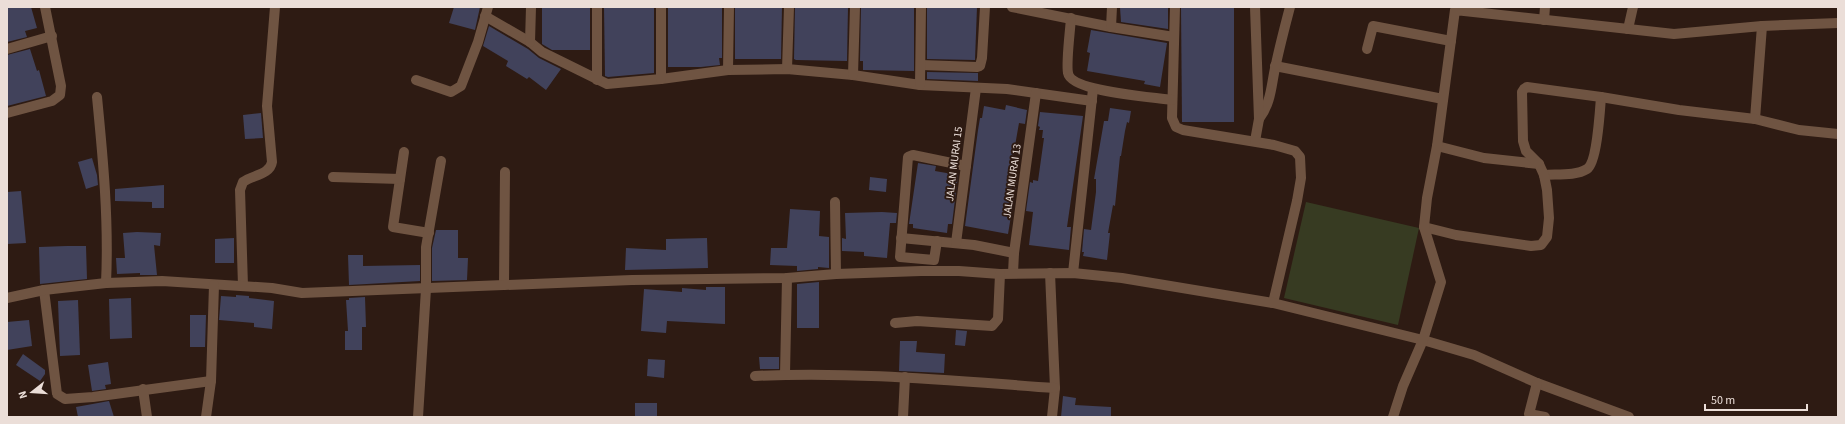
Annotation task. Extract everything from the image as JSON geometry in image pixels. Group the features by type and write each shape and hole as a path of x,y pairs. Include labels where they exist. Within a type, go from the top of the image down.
{"street":[{"path":"7,113 52,101 60,95 61,86 45,7"},
{"path":"243,286 240,190 242,182 268,170 271,167 272,162 267,106 275,7"},
{"path":"530,42 531,7"},
{"path":"597,7 597,80"},
{"path":"660,79 661,7"},
{"path":"728,70 729,7"},
{"path":"787,69 789,7"},
{"path":"853,75 855,7"},
{"path":"920,85 921,7"},
{"path":"921,65 980,66 982,58 985,7"},
{"path":"1012,7 1111,27 1174,37"},
{"path":"1111,27 1112,7"},
{"path":"1175,7 1172,118 1176,127 1183,130 1255,141 1295,151 1300,157 1301,166 1297,201 1273,303"},
{"path":"1255,7 1259,119 1255,141"},
{"path":"1259,119 1270,99 1275,66 1290,7"},
{"path":"1544,20 1545,7"},
{"path":"1628,29 1633,7"},
{"path":"1393,417 1403,386 1423,340 1441,282 1424,227 1426,198 1438,146 1455,9 1674,34 1762,26 1838,23"},
{"path":"416,80 451,92 461,86 478,42 486,11 542,52 607,84 728,70 787,69 853,75 920,85 1036,93 1092,101"},
{"path":"1071,18 1068,73 1073,82 1093,89 1172,100"},
{"path":"1367,49 1373,26 1451,41"},
{"path":"1755,119 1762,26"},
{"path":"7,49 52,36"},
{"path":"1275,66 1444,99"},
{"path":"1424,227 1486,240 1531,246 1541,245 1547,237 1549,218 1544,175 1539,164 1526,151 1523,141 1521,104 1524,89 1527,87 1679,110 1755,119 1799,130 1838,134"},
{"name":"JALAN MURAI 15","path":"956,242 976,88"},
{"path":"1073,273 1093,89"},
{"name":"JALAN MURAI 13","path":"1013,274 1014,253 1036,93"},
{"path":"97,97 108,249 106,283"},
{"path":"1544,175 1577,173 1585,171 1592,165 1598,132 1601,97"},
{"path":"1438,146 1484,158 1539,164"},
{"path":"404,152 393,227 429,233"},
{"path":"937,242 934,260 901,258 901,238 908,157 913,156 966,166"},
{"path":"418,417 426,288 426,247 441,161"},
{"path":"504,285 505,172"},
{"path":"333,177 400,179"},
{"path":"835,202 836,274"},
{"path":"901,238 974,244 1014,253"},
{"path":"7,298 44,290 106,283 162,281 272,288 302,294 632,280 787,278 836,274 959,271 1000,274 1073,273 1122,278 1273,303 1423,340 1474,355 1537,383 1629,417"},
{"path":"1050,273 1054,388 1052,417"},
{"path":"895,323 917,321 992,326 998,319 1000,274"},
{"path":"785,374 787,278"},
{"path":"206,417 212,381 214,285"},
{"path":"44,290 57,394 65,399 93,398 212,381"},
{"path":"755,376 785,374 905,377 1054,388"},
{"path":"904,417 905,377"},
{"path":"1537,383 1528,416 1545,417"},
{"path":"143,390 147,417"}],"green space":[{"path":"1306,202 1419,228 1398,325 1284,298"}],"building":[{"path":"7,7 31,7 37,28 25,31 27,37 7,42"},
{"path":"454,7 480,7 475,30 449,23"},
{"path":"542,7 590,7 590,50 552,50 542,44"},
{"path":"604,7 654,7 654,73 605,76"},
{"path":"668,7 722,7 722,58 719,58 720,65 701,67 668,67"},
{"path":"735,7 782,7 781,59 735,59"},
{"path":"795,7 848,7 847,61 794,59"},
{"path":"861,7 914,7 914,71 863,70 863,61 860,61"},
{"path":"927,7 977,7 975,60 927,59"},
{"path":"1120,7 1168,7 1168,29 1121,22"},
{"path":"1181,7 1234,7 1234,122 1182,122"},
{"path":"489,26 528,49 539,58 561,69 546,90 529,77 527,79 506,66 508,61 483,46"},
{"path":"1091,30 1167,43 1160,87 1144,84 1145,81 1087,71 1090,53 1087,52"},
{"path":"30,49 37,71 39,70 46,96 7,106 7,55"},
{"path":"927,72 978,73 978,81 927,79"},
{"path":"1006,105 1027,110 1025,124 1019,123 1013,157 1011,179 1017,180 1008,234 965,226 978,130 984,106 1005,110"},
{"path":"1110,108 1131,111 1129,123 1127,122 1120,156 1115,206 1113,205 1108,233 1110,233 1107,260 1083,256 1084,252 1082,252 1084,229 1091,230 1096,192 1096,179 1094,179 1104,121 1108,121"},
{"path":"1040,112 1083,116 1067,227 1071,227 1069,250 1029,245 1033,212 1026,211 1030,182 1033,183 1033,180 1038,181 1044,138 1042,138 1043,130 1039,130 1040,127 1038,126"},
{"path":"261,113 263,138 245,139 243,115"},
{"path":"92,158 98,185 86,189 78,162"},
{"path":"918,163 936,166 935,171 958,175 952,224 948,224 947,233 913,228 913,224 909,224"},
{"path":"870,177 887,179 886,192 869,190"},
{"path":"164,185 164,208 152,208 152,202 115,201 115,189"},
{"path":"21,191 26,243 7,244 7,192"},
{"path":"790,209 820,211 819,236 829,237 829,268 818,267 818,269 797,271 797,266 770,265 771,248 787,248"},
{"path":"845,213 897,213 896,223 890,223 887,258 864,256 864,252 842,251 842,238 846,239"},
{"path":"436,230 458,230 458,258 468,258 467,280 432,281 432,248"},
{"path":"123,233 161,233 160,246 154,245 157,275 140,275 140,273 117,274 116,258 125,258"},
{"path":"234,238 234,263 215,263 215,239"},
{"path":"707,238 708,268 625,270 626,248 666,250 666,239"},
{"path":"86,246 87,279 40,284 39,247"},
{"path":"348,255 363,255 363,266 420,265 420,281 349,285"},
{"path":"819,282 819,328 797,328 797,284"},
{"path":"706,287 725,287 725,324 667,321 666,333 641,331 644,289 682,292 682,288 706,290"},
{"path":"236,295 274,301 272,329 254,327 254,323 219,320 221,296 236,297"},
{"path":"365,297 366,327 362,327 362,350 345,350 345,331 348,331 346,300 349,300 349,298"},
{"path":"131,298 132,338 110,339 109,299"},
{"path":"78,300 80,355 60,356 58,301"},
{"path":"190,315 206,315 205,347 190,347"},
{"path":"29,320 32,346 7,350 7,322"},
{"path":"956,330 967,331 965,346 955,345"},
{"path":"900,341 917,341 916,352 945,354 944,373 899,371"},
{"path":"23,354 45,370 45,374 40,381 16,365"},
{"path":"759,357 779,357 779,369 760,369"},
{"path":"648,359 665,360 664,378 647,376"},
{"path":"108,362 111,384 105,385 106,389 92,391 88,365"},
{"path":"1063,396 1076,398 1075,405 1111,407 1111,417 1061,417"},
{"path":"109,401 114,417 78,417 76,407"},
{"path":"635,403 657,403 657,417 635,417"}]}
